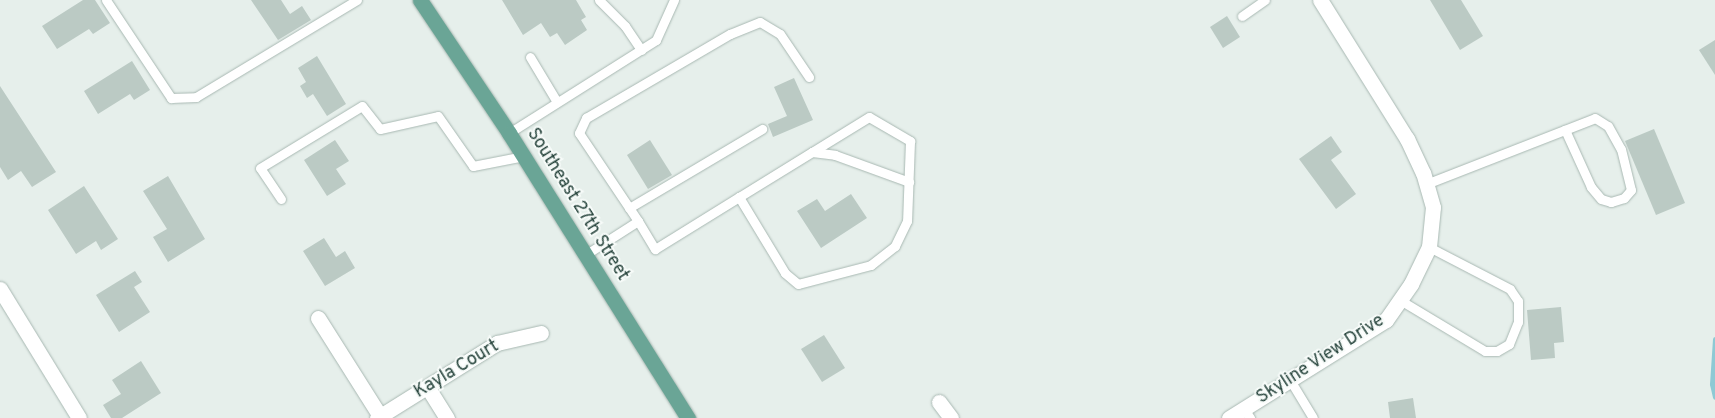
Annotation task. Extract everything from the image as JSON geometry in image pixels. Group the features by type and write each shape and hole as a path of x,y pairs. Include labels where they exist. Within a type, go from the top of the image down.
{"main road":[{"name":"Southeast 27th Street","path":"420,0 430,7 688,418"}],"street":[{"name":"Skyline View Drive","path":"1229,418 1247,413 1290,380 1386,320 1400,300 1429,247 1433,207 1408,139 1320,0"},
{"path":"0,289 79,418"},
{"path":"318,318 378,417"},
{"name":"Kayla Court","path":"378,417 428,388 497,343 541,333"},
{"path":"428,388 447,418"},
{"path":"939,402 951,418"}],"lane":[{"path":"106,0 171,98 196,97 357,0"},
{"path":"599,0 625,26 641,50"},
{"path":"509,133 656,40 674,0"},
{"path":"1242,16 1265,0"},
{"path":"739,197 785,272 798,284 826,279 872,265 895,246 907,221 910,141 869,117 739,197 655,249 580,133 586,118 730,34 760,22 780,34 809,77"},
{"path":"530,57 557,102"},
{"path":"282,199 260,168 362,106 380,129 438,116 473,166 524,156"},
{"path":"1426,184 1595,118 1608,126 1621,148 1631,190 1624,198 1611,202 1601,199 1591,187 1565,130"},
{"path":"629,208 762,129"},
{"path":"812,152 835,154 909,182"},
{"path":"585,256 638,221"},
{"path":"1400,300 1485,351 1497,351 1509,344 1518,322 1518,301 1510,289 1429,247"},
{"path":"1290,380 1314,418"}],"building":[{"path":"83,0 95,0 110,23 93,34 89,29 57,49 42,26"},
{"path":"251,0 281,0 290,14 302,6 311,20 278,40"},
{"path":"502,0 576,0 586,17 581,20 587,30 565,45 557,33 550,37 541,23 523,35"},
{"path":"1430,0 1461,0 1483,36 1460,50"},
{"path":"1227,16 1240,37 1223,48 1210,27"},
{"path":"1715,40 1715,75 1699,50"},
{"path":"317,56 346,104 327,116 313,94 307,98 300,86 306,82 298,68"},
{"path":"132,61 150,90 134,100 130,94 98,114 84,91"},
{"path":"794,78 813,120 773,137 768,124 787,116 774,87"},
{"path":"0,86 56,172 32,187 21,171 8,180 0,167"},
{"path":"1654,129 1685,203 1656,215 1625,141"},
{"path":"1331,136 1342,152 1331,160 1356,194 1336,209 1299,159"},
{"path":"335,140 349,161 336,169 346,184 327,196 304,160"},
{"path":"650,140 672,175 648,189 627,155"},
{"path":"168,176 205,239 168,262 153,237 167,229 143,191"},
{"path":"84,186 118,239 101,250 96,241 76,254 48,210"},
{"path":"851,194 867,218 821,248 797,211 817,199 825,211"},
{"path":"324,238 336,257 345,251 355,268 325,286 303,251"},
{"path":"135,271 142,282 134,287 150,312 119,332 96,295"},
{"path":"1561,307 1564,342 1554,343 1555,358 1531,360 1527,310"},
{"path":"824,335 845,368 822,382 801,349"},
{"path":"141,361 161,393 122,418 111,418 103,405 121,394 112,380"},
{"path":"1413,398 1416,418 1390,418 1388,402"}],"waterway":[{"path":"1715,339 1712,384 1715,397"}]}
